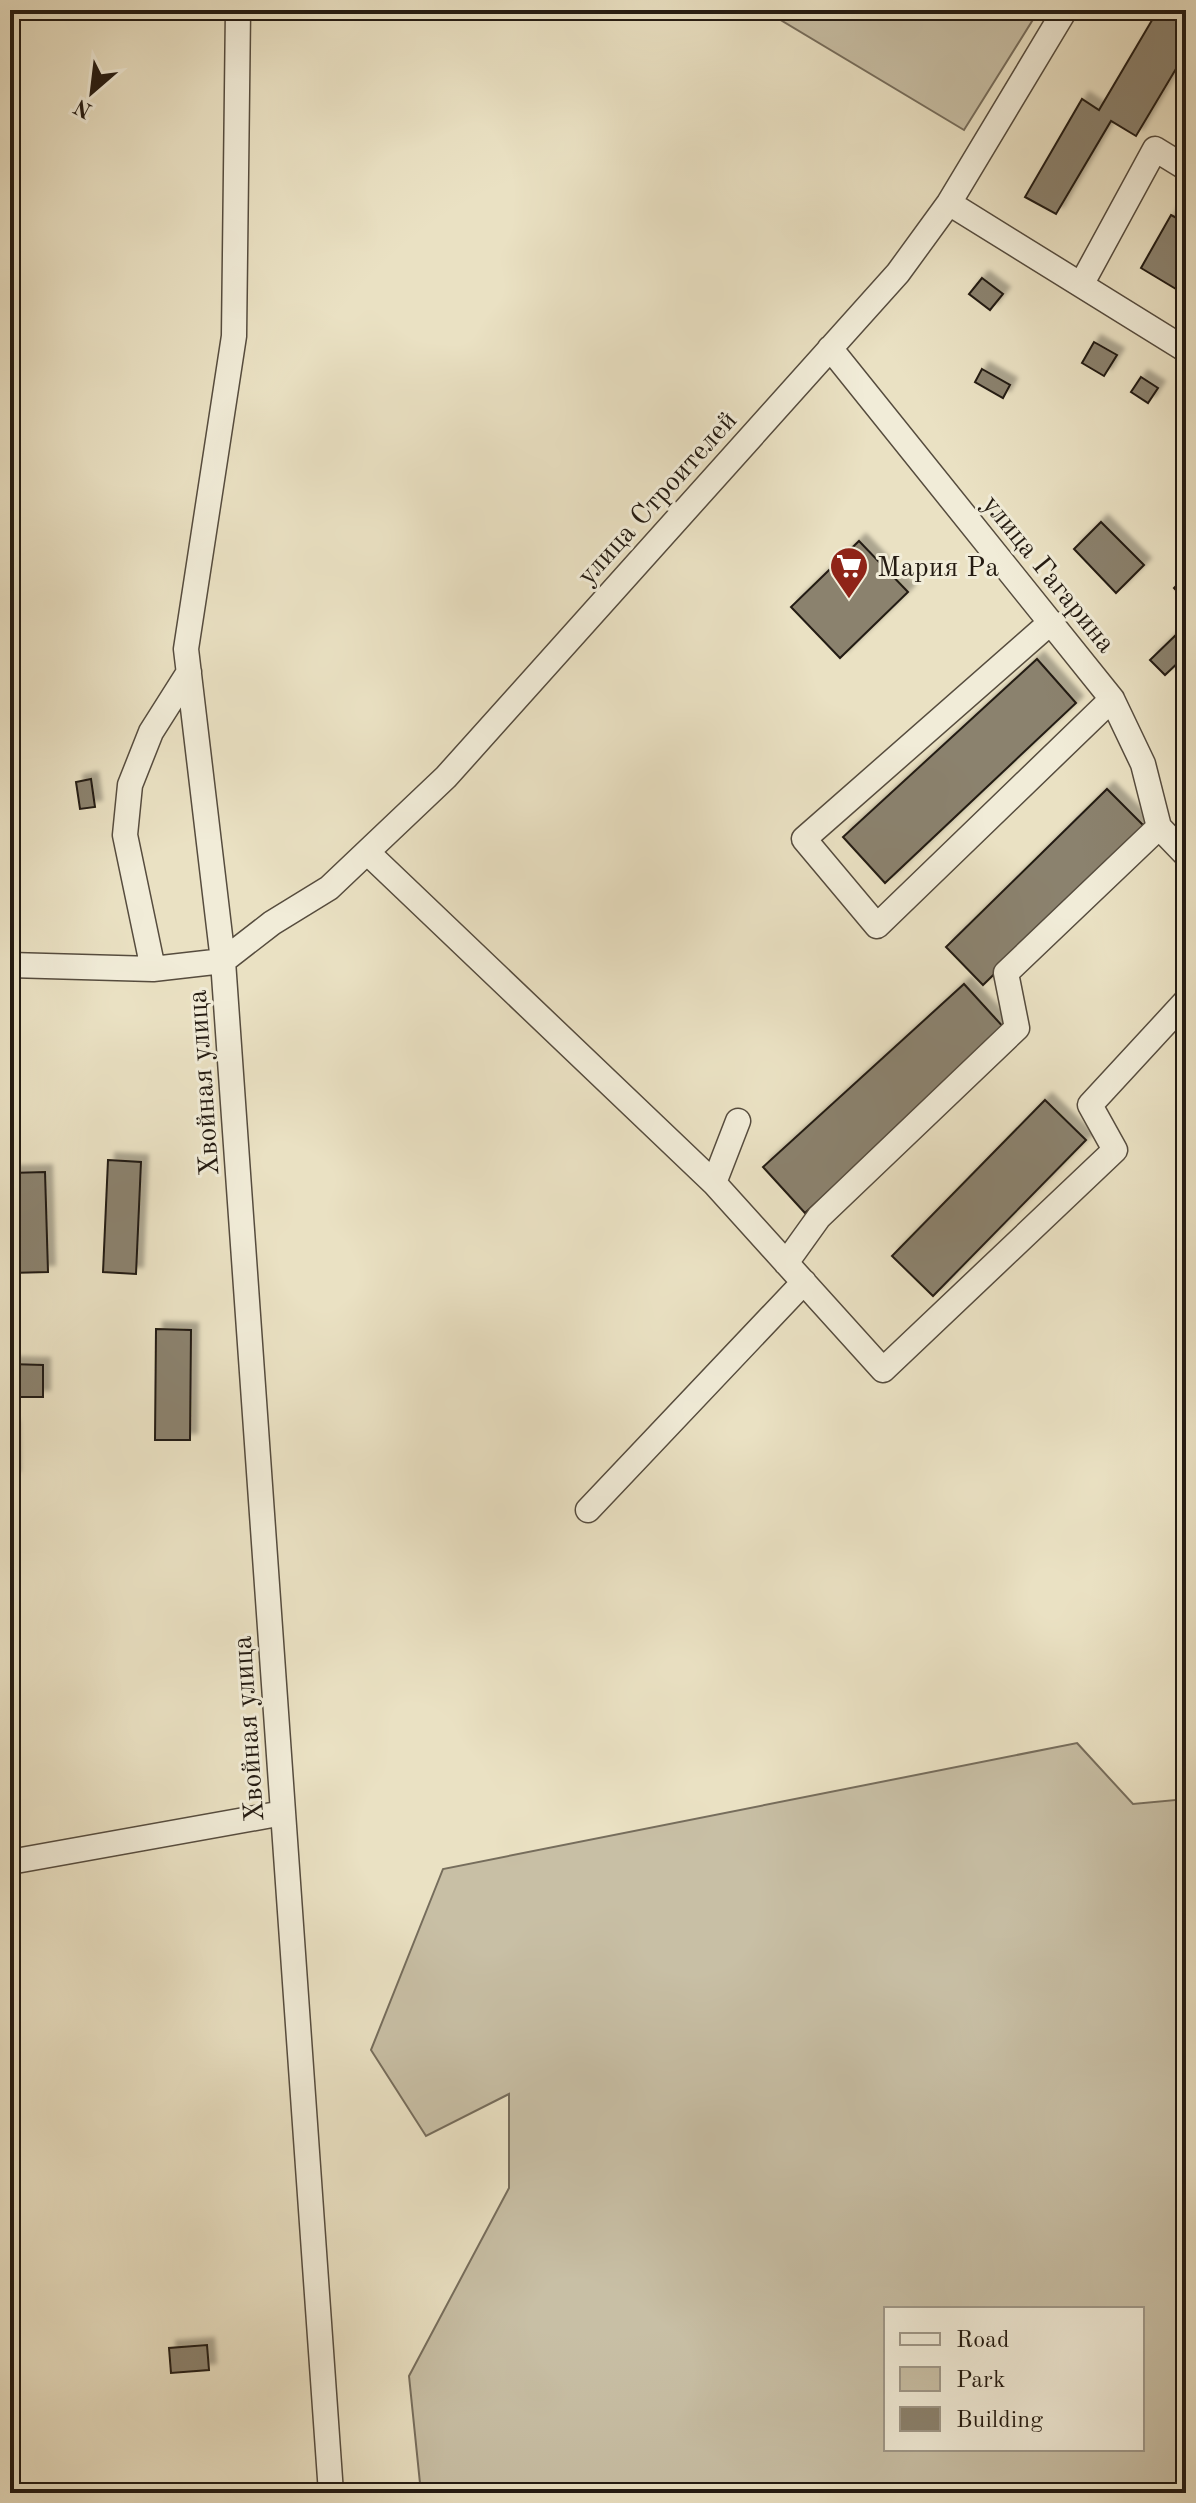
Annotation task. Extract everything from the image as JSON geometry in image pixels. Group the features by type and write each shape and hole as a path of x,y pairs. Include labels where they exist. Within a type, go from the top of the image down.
{"street":[{"name":"Хвойная улица","path":"238,10 234,336 186,649 223,961 331,2493"},
{"name":"улица Строителей","path":"223,961 272,923 329,888 446,777 898,273 949,203 1065,10"},
{"path":"1081,285 1155,149 1186,168"},
{"path":"949,203 1186,350"},
{"name":"улица Гагарина","path":"830,348 1112,699 1143,764 1159,827 1186,855"},
{"path":"1051,622 804,839 877,926 1112,699"},
{"path":"153,969 125,835 130,785 151,732 189,672"},
{"path":"786,1263 819,1217 1017,1028 1006,973 1159,827"},
{"path":"367,852 714,1183 883,1370 1115,1150 1090,1105 1186,1001"},
{"path":"10,965 153,969 223,961"},
{"path":"714,1183 738,1121"},
{"path":"588,1510 804,1282"},
{"path":"10,1862 283,1813"}],"green space":[{"path":"764,10 1039,10 964,130"},
{"path":"1077,1743 1133,1804 1186,1799 1186,2493 421,2493 409,2376 509,2188 509,2094 426,2136 371,2050 443,1869"}],"building":[{"path":"1158,10 1186,25 1186,52 1136,136 1111,121 1056,214 1025,197 1082,99 1099,110"},
{"path":"1171,215 1186,223 1186,295 1141,268"},
{"path":"982,278 1003,294 990,310 969,294"},
{"path":"1094,342 1117,355 1104,376 1082,363"},
{"path":"982,369 1010,385 1003,398 975,382"},
{"path":"1141,377 1158,388 1148,403 1131,392"},
{"path":"1101,522 1144,565 1116,593 1074,549"},
{"name":"Мария Ра","path":"859,541 908,592 840,658 791,607"},
{"path":"1186,576 1186,601 1174,588"},
{"path":"1179,632 1186,639 1186,663 1182,659 1165,675 1150,660"},
{"path":"1037,659 1076,703 885,883 843,837"},
{"path":"91,779 95,807 80,809 76,782"},
{"path":"1107,789 1145,827 983,985 946,947"},
{"path":"964,984 1006,1030 805,1213 763,1167"},
{"path":"1045,1100 1086,1140 933,1296 892,1256"},
{"path":"108,1160 141,1162 136,1274 103,1272"},
{"path":"45,1172 48,1272 10,1273 10,1173"},
{"path":"156,1329 191,1330 190,1440 155,1440"},
{"path":"10,1364 43,1365 43,1397 10,1397"},
{"path":"12,1428 13,1478 10,1478"},
{"path":"207,2345 209,2370 171,2373 169,2348"}],"place":[{"name":"Мария Ра","path":"849,600"}]}
